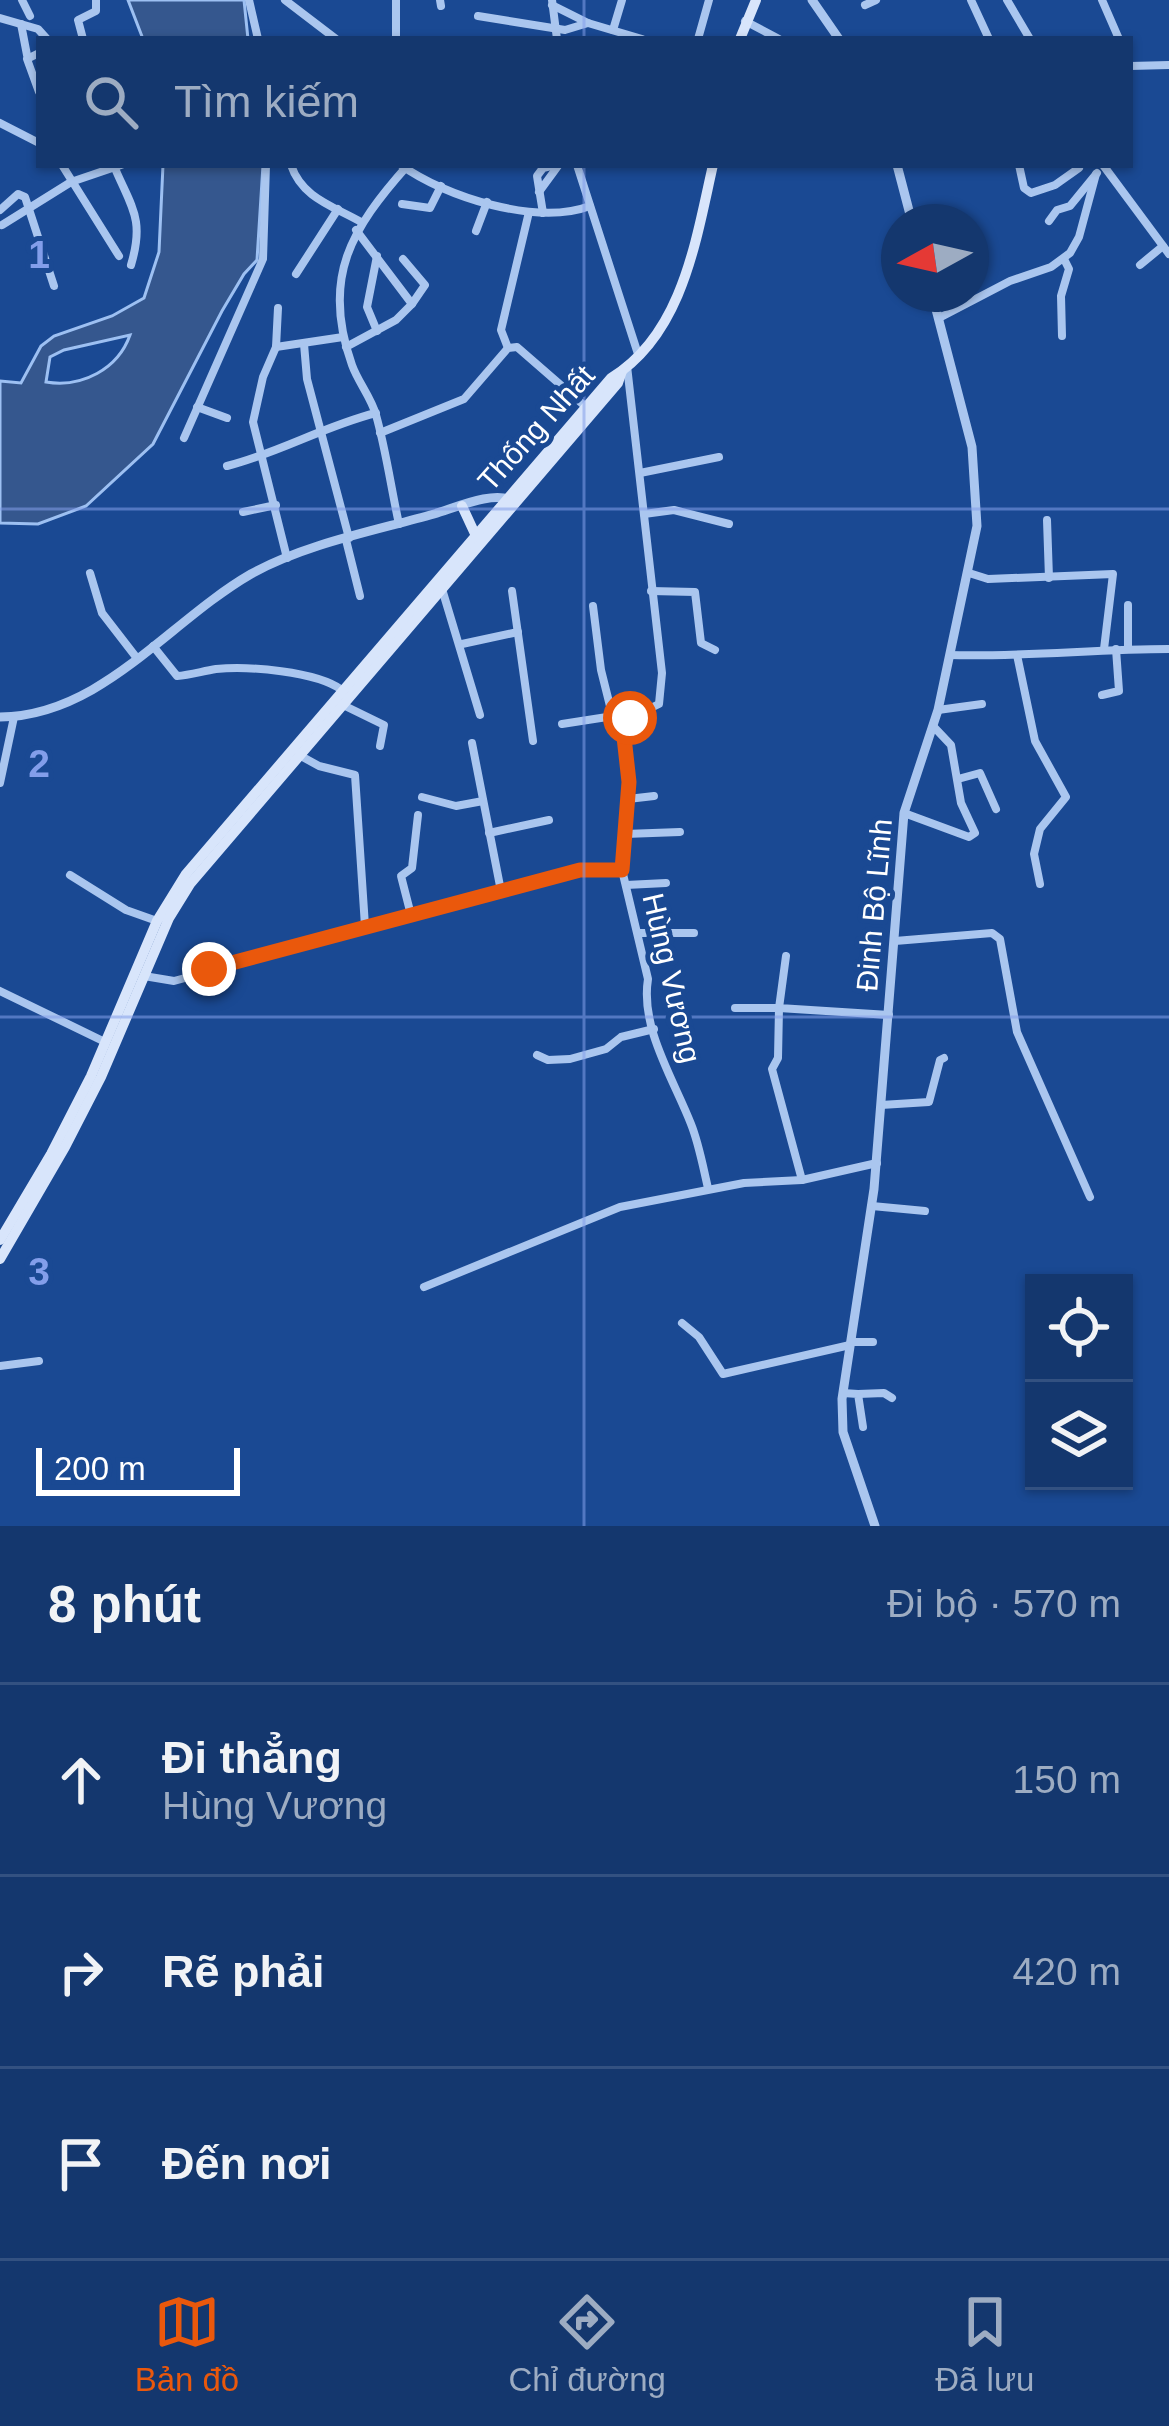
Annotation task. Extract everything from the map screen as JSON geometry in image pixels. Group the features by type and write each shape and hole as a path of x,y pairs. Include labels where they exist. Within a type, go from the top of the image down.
{"main road":[{"path":"741,36 756,0"},
{"path":"625,368 659,328 686,277 712,168"},
{"name":"Thống Nhất","path":"512,500 586,406 625,368"},
{"name":"Thống Nhất","path":"0,1240 51,1154 104,1042 115,1032 190,884 478,538 618,383 625,368"},
{"path":"462,506 478,538"},
{"name":"Thống Nhất","path":"0,1259 65,1147 157,921 195,862 342,690 360,677 442,589 478,538"}],"street":[{"path":"22,0 30,16"},
{"path":"82,36 79,20 96,11 96,0"},
{"path":"249,0 257,36"},
{"path":"285,0 332,36"},
{"path":"396,0 396,36"},
{"path":"552,3 617,33 622,0"},
{"path":"699,36 709,0"},
{"path":"812,0 837,36"},
{"path":"865,5 876,0"},
{"path":"970,0 988,36"},
{"path":"1007,0 1028,36"},
{"path":"1102,0 1116,36"},
{"path":"552,3 556,34"},
{"path":"478,16 556,34 588,23"},
{"path":"0,18 40,30 45,36"},
{"path":"746,21 774,36"},
{"path":"21,24 36,82"},
{"path":"313,36 322,28"},
{"path":"28,57 36,54"},
{"path":"1133,66 1169,65"},
{"path":"0,123 36,141"},
{"path":"64,168 118,256"},
{"path":"2,225 71,182 110,168"},
{"path":"117,168 133,200 139,226 131,265"},
{"path":"184,438 263,259 266,168"},
{"path":"293,168 304,189 358,226 412,304"},
{"path":"399,524 376,413 345,342 339,284 358,226 403,168"},
{"path":"409,168 441,186 529,212 567,213 590,206"},
{"path":"539,168 543,214"},
{"path":"539,192 555,168"},
{"path":"578,168 638,355"},
{"path":"898,168 907,204"},
{"path":"1019,168 1030,193 1055,185 1079,168"},
{"path":"1049,221 1057,210 1070,206 1101,168"},
{"path":"1101,168 1166,250 1140,265"},
{"path":"939,318 1064,259 1077,245 1101,168"},
{"path":"402,204 430,208 441,186"},
{"path":"0,210 20,193 31,208 54,286"},
{"path":"476,231 487,202"},
{"path":"296,274 338,209"},
{"path":"508,348 501,330 529,212"},
{"path":"376,331 367,307 377,256"},
{"path":"276,346 345,342 376,331 412,304 425,285 403,259"},
{"path":"1062,336 1061,296 1069,269 1064,259"},
{"path":"278,308 276,346 253,419 287,558"},
{"name":"Đinh Bộ Lĩnh","path":"875,1526 843,1432 842,1393 877,1163 904,813 938,710 976,526 976,474 969,433 937,312"},
{"path":"304,344 305,370 360,596"},
{"path":"380,433 464,399 508,348 517,347 586,406"},
{"path":"562,724 627,720 655,708 661,698 661,652 625,368"},
{"path":"197,407 227,418"},
{"path":"227,466 263,457 320,429 376,413"},
{"path":"640,473 719,457"},
{"path":"0,718 72,703 243,579 287,558 462,506 512,500"},
{"path":"243,512 276,505"},
{"path":"644,514 674,510 729,524"},
{"path":"1047,520 1049,578"},
{"path":"90,573 102,613 136,658"},
{"path":"969,573 988,579 1114,576 1104,650"},
{"path":"442,589 480,716"},
{"path":"512,591 532,742"},
{"path":"651,591 695,592 701,643 715,650"},
{"path":"1128,605 1128,648"},
{"path":"593,606 613,718"},
{"path":"462,644 518,632"},
{"path":"152,645 177,676 216,669 270,672 324,680 342,690"},
{"path":"1102,695 1120,691 1116,649"},
{"path":"950,655 1169,650"},
{"path":"1017,656 1034,742 1066,797 1040,830 1034,854 1040,884"},
{"path":"938,710 982,704"},
{"path":"343,705 384,725 380,746"},
{"path":"0,783 14,717"},
{"name":"Hùng Vương","path":"627,720 623,731 628,799 622,870 639,933 653,1029 696,1138 708,1188"},
{"path":"904,813 972,836 975,831 961,803 952,745 933,726"},
{"path":"472,743 501,891"},
{"path":"299,755 328,770 355,775 365,926"},
{"path":"958,779 980,773 996,809"},
{"path":"628,799 654,796"},
{"path":"422,797 456,806 483,801"},
{"path":"411,915 401,876 412,868 418,814"},
{"path":"489,833 549,820"},
{"path":"625,834 680,832"},
{"path":"144,976 174,981 584,869 622,870"},
{"path":"70,875 126,910 157,921"},
{"path":"625,885 666,884"},
{"path":"639,933 694,933"},
{"path":"895,941 992,933 1000,939 1017,1032 1090,1197"},
{"path":"786,956 778,1058 772,1069 802,1180"},
{"path":"0,991 104,1042"},
{"path":"736,1007 889,1016"},
{"path":"537,1055 570,1060 606,1049 621,1037 653,1029"},
{"path":"881,1105 929,1102 944,1058"},
{"path":"424,1287 591,1216 708,1188 802,1180 877,1163"},
{"path":"872,1206 925,1211"},
{"path":"682,1323 699,1337 723,1373 873,1342"},
{"path":"0,1366 39,1361"},
{"path":"842,1393 884,1393 892,1398"},
{"path":"858,1394 862,1427"}],"water":[{"path":"128,0 244,0 248,36 142,36"},
{"path":"163,168 263,168 257,260 222,311 153,444 86,506 38,524 0,523 0,381 21,383 41,346 54,336 112,316 144,298 159,252","holes":["130,335 117,358 85,379 46,382 50,357"]}],"route":[{"path":"209,969 580,870 622,870 629,782 623,728 630,718"}]}
